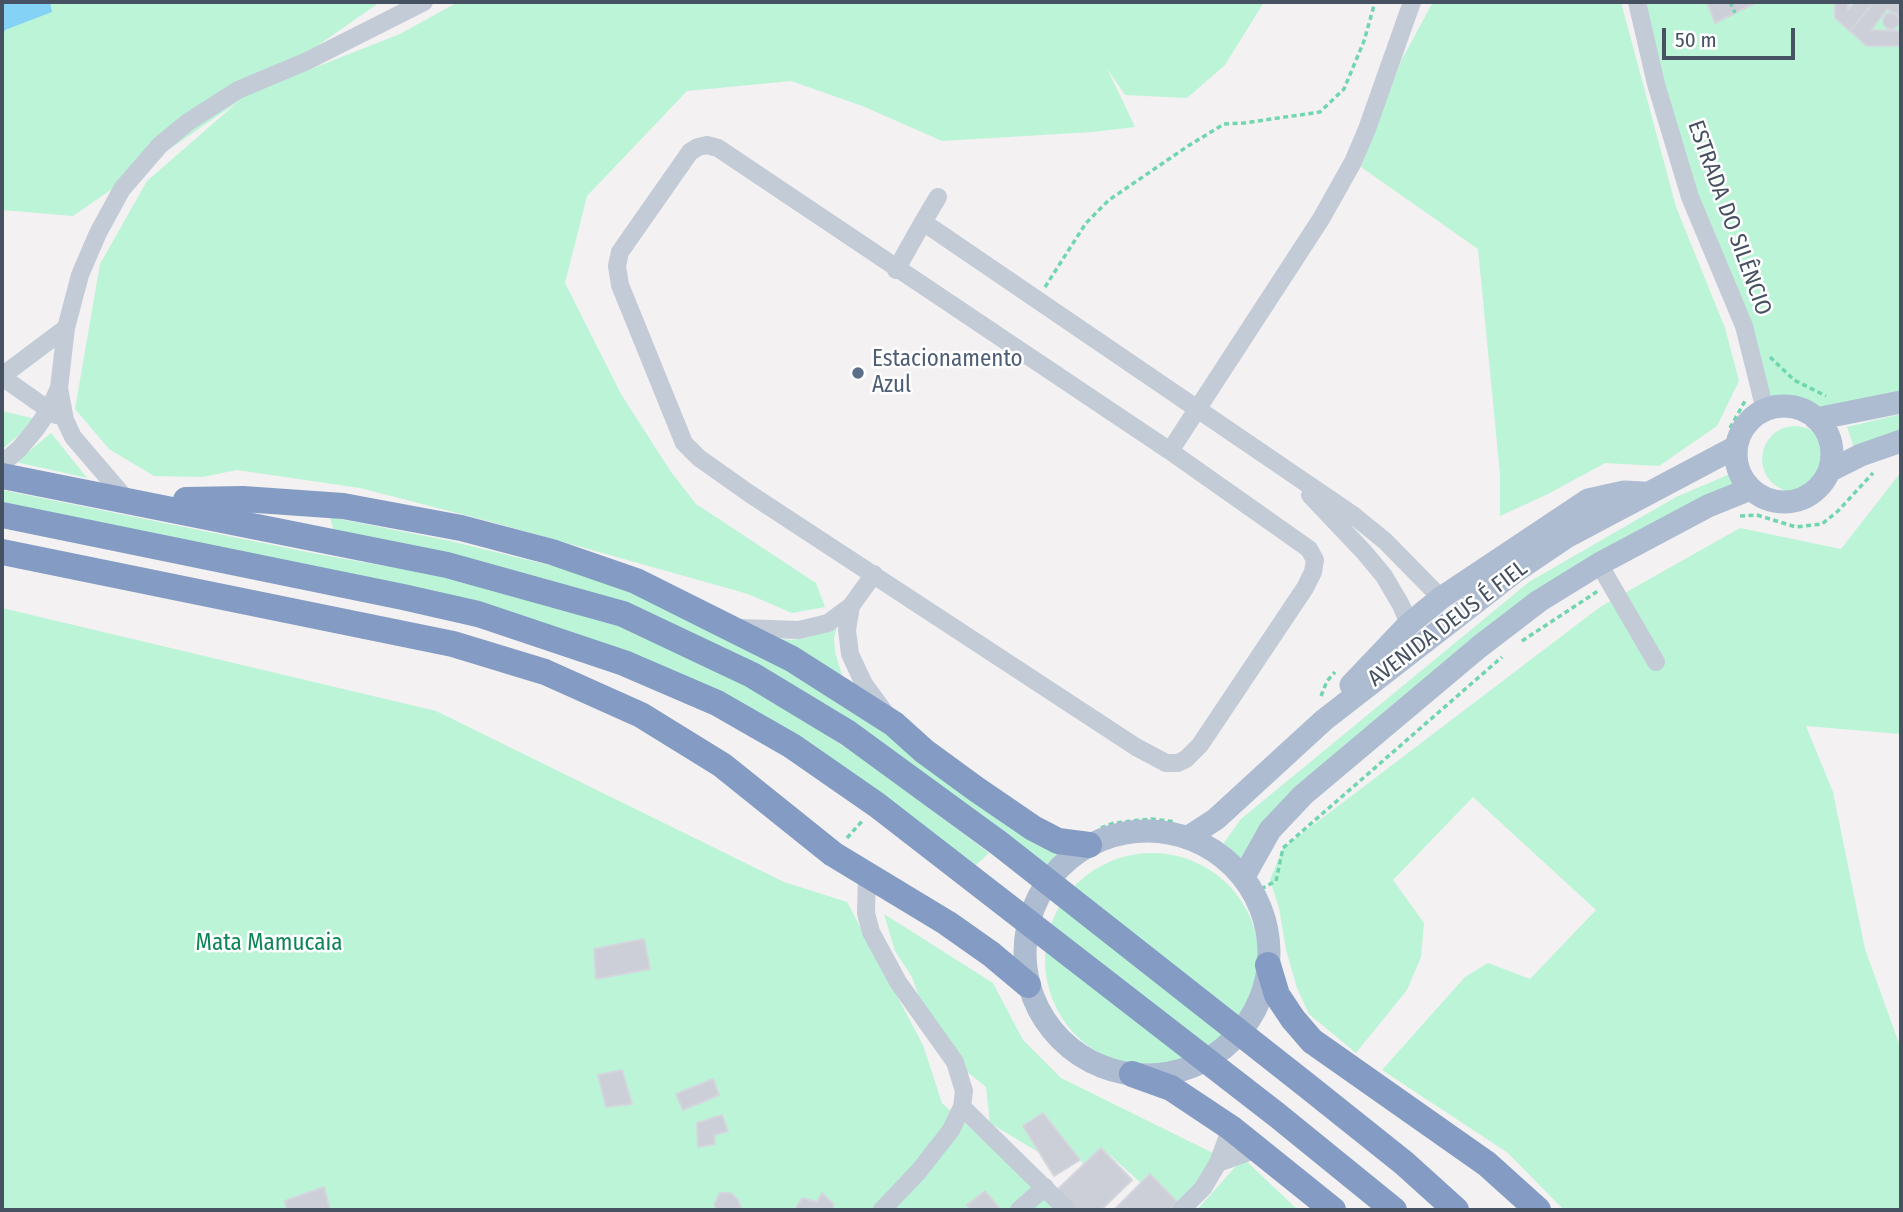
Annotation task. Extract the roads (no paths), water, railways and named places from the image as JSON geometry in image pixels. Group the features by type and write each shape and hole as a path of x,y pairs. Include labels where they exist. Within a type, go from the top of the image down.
{"highway":[{"path":"2,475 447,565 623,614 752,674 848,733 1000,844 1404,1163 1456,1210"},
{"path":"132,501 243,499 343,506 461,528 552,552 636,581 792,659 894,724 924,751 1033,828 1058,841 1090,838"},
{"path":"2,515 478,614 624,663 717,703 792,746 877,805 1277,1115 1394,1210"},
{"path":"2,552 453,644 545,672 640,715 722,765 833,854 947,923 1028,985"},
{"path":"1268,965 1277,995 1312,1041 1487,1164 1538,1210"},
{"path":"1132,1074 1171,1088 1231,1128 1333,1210"}],"main road":[{"path":"1816,419 1901,402"},
{"path":"1756,403 1795,408 1816,419 1826,430 1832,457 1829,471 1816,490 1795,501 1779,502 1764,498 1750,489 1741,477 1730,441 1751,419 1756,403"},
{"name":"AVENIDA DEUS É FIEL","path":"1188,831 1216,820 1322,712 1516,571 1568,536 1646,494 1730,441"},
{"path":"1829,471 1861,455 1901,441"},
{"name":"AVENIDA DEUS É FIEL","path":"1248,885 1270,830 1303,794 1479,647 1539,601 1605,573 1666,527 1750,489"},
{"path":"1322,712 1409,624 1441,598 1588,500 1624,492 1646,494"},
{"path":"1154,831 1188,831 1227,861 1248,885 1264,919 1268,965 1253,1017 1237,1035 1207,1059 1158,1076 1132,1074 1097,1065 1066,1046 1042,1018 1028,985 1023,944 1033,904 1056,870 1090,838 1154,831"}],"street":[{"path":"132,501 73,437 65,420 59,388 66,328 80,275 98,233 122,189 160,145 188,122 238,90 307,61 424,2"},
{"path":"1170,451 1321,219 1353,162 1412,2"},
{"name":"ESTRADA DO SILÊNCIO","path":"1637,2 1656,84 1690,197 1744,326 1756,403"},
{"path":"707,145 718,148 896,270 1170,451 1309,549 1315,560 1313,572 1305,588 1200,745 1178,763 1166,763 1136,747 699,458 684,443 620,285 617,266 620,252 690,152 707,145"},
{"path":"896,270 938,197"},
{"path":"923,222 1199,408 1291,475 1323,494 1385,541 1441,598"},
{"path":"65,420 2,376 66,328"},
{"path":"2,464 19,449 49,410 59,388"},
{"path":"1291,475 1384,576 1409,624"},
{"path":"1605,573 1656,662"},
{"path":"733,628 779,631 816,627 839,617 851,606 874,574"},
{"path":"851,606 847,630 850,654 864,684 894,724"},
{"path":"867,875 866,913 871,932 898,982 956,1062 964,1091 962,1107 951,1130 919,1171 882,1210"},
{"path":"962,1107 1067,1210"},
{"path":"1181,1210 1203,1188 1219,1163 1231,1128"},
{"path":"1219,1163 1256,1149"},
{"path":"1019,1210 1045,1188"}],"water":[{"path":"2,2 50,2 52,12 5,30 2,38"}],"place":[{"name":"Estacionamento Azul","path":"858,373"}],"park label":[{"name":"Mata Mamucaia","path":"269,944"}]}
